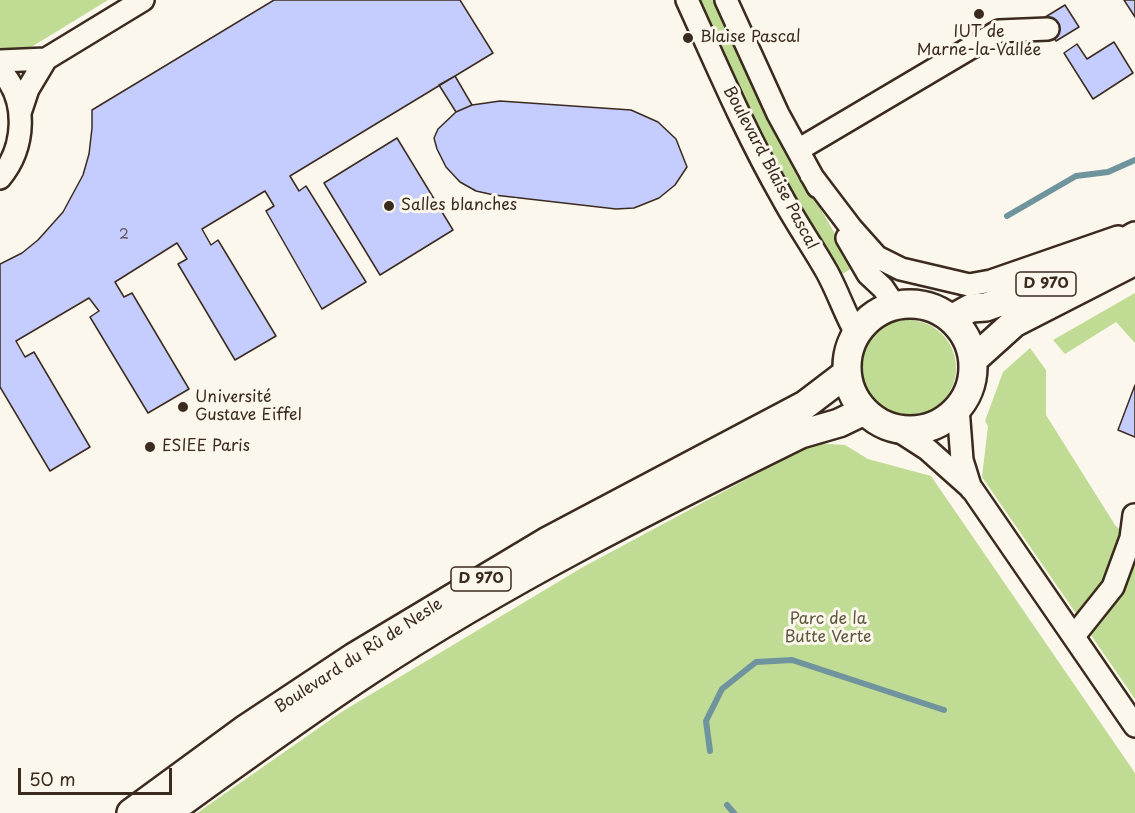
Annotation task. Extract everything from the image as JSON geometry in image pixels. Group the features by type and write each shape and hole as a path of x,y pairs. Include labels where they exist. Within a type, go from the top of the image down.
{"main road":[{"name":"D 970","path":"951,319 971,308 986,307 1002,302 1083,267 1135,236"},
{"name":"D 970","path":"973,360 1014,323 1135,261"},
{"path":"924,305 951,319 966,338 973,360 972,380 964,400 944,421 926,429 911,431 896,429 880,423 864,411 852,392 847,373 848,355 856,333 872,317 895,306 924,305"},
{"name":"Boulevard du Rû de Nesle","path":"131,813 248,728 364,651 546,542 805,405 847,373"},
{"path":"167,813 368,671 485,600 580,546 738,465 801,434 839,423 864,411"}],"street":[{"path":"0,178 9,167 19,140 20,113 28,89 46,59 143,0"},
{"name":"Boulevard Blaise Pascal","path":"687,0 735,106 782,197 826,271 856,333"},
{"name":"Boulevard Blaise Pascal","path":"726,0 778,114 811,175 868,274 883,288 895,306"},
{"path":"798,150 999,31 1048,29"},
{"path":"0,61 46,59"},
{"path":"0,70 14,92 20,113"},
{"path":"811,175 852,230 877,257 901,269 969,285 992,281 1135,230"},
{"path":"958,408 962,460 972,489"},
{"path":"896,429 927,449 972,489 1135,726"},
{"path":"1074,636 1113,587 1131,538 1134,515"}],"green space":[{"path":"0,0 108,0 20,54 0,51"},
{"path":"696,0 716,0 807,185 854,267 839,276 773,160"},
{"path":"1135,293 1135,343 1116,322 1065,354 1053,340"},
{"path":"908,320 926,324 942,334 952,350 956,368 952,386 942,402 926,412 908,416 890,412 874,402 864,386 860,368 864,350 874,334 890,324"},
{"path":"1030,348 1046,370 1046,415 1115,525 1135,544 1135,699 982,477 988,426 985,421 1003,372"},
{"name":"Parc de la Butte Verte","path":"814,443 845,445 868,459 931,476 1135,773 1135,813 197,813 343,711 583,567"}],"building":[{"path":"274,0 460,0 493,53 290,176 299,191 306,186 366,282 322,309 266,211 274,206 265,191 202,229 211,245 218,240 276,336 235,360 178,264 187,259 177,243 115,282 124,297 132,293 189,389 148,413 90,317 99,311 89,298 16,341 25,357 34,352 90,447 50,471 0,387 0,264 22,253 38,240 63,212 83,175 89,154 92,110"},
{"path":"1124,0 1135,0 1135,17"},
{"path":"1065,5 1079,27 1056,41 1042,19"},
{"path":"1114,42 1133,73 1093,99 1064,53 1077,44 1087,59"},
{"path":"455,76 472,105 456,112 439,85"},
{"path":"500,101 631,110 658,122 676,139 687,167 675,185 659,198 634,208 616,209 476,191 460,182 446,167 434,138 438,129 456,112 472,105"},
{"name":"Salles blanches","path":"397,138 453,230 380,275 324,183"},
{"path":"1135,385 1135,437 1118,430"}],"waterway":[{"path":"1007,216 1076,176 1108,172 1135,160"},
{"path":"710,751 706,721 722,689 756,662 792,660 944,710"},
{"path":"727,805 734,813"}],"place":[{"name":"IUT de Marne-la-Vallée","path":"979,14"},
{"name":"Blaise Pascal","path":"688,38"},
{"name":"Salles blanches","path":"389,206"},
{"name":"Université Gustave Eiffel","path":"183,407"},
{"name":"ESIEE Paris","path":"150,447"}]}
